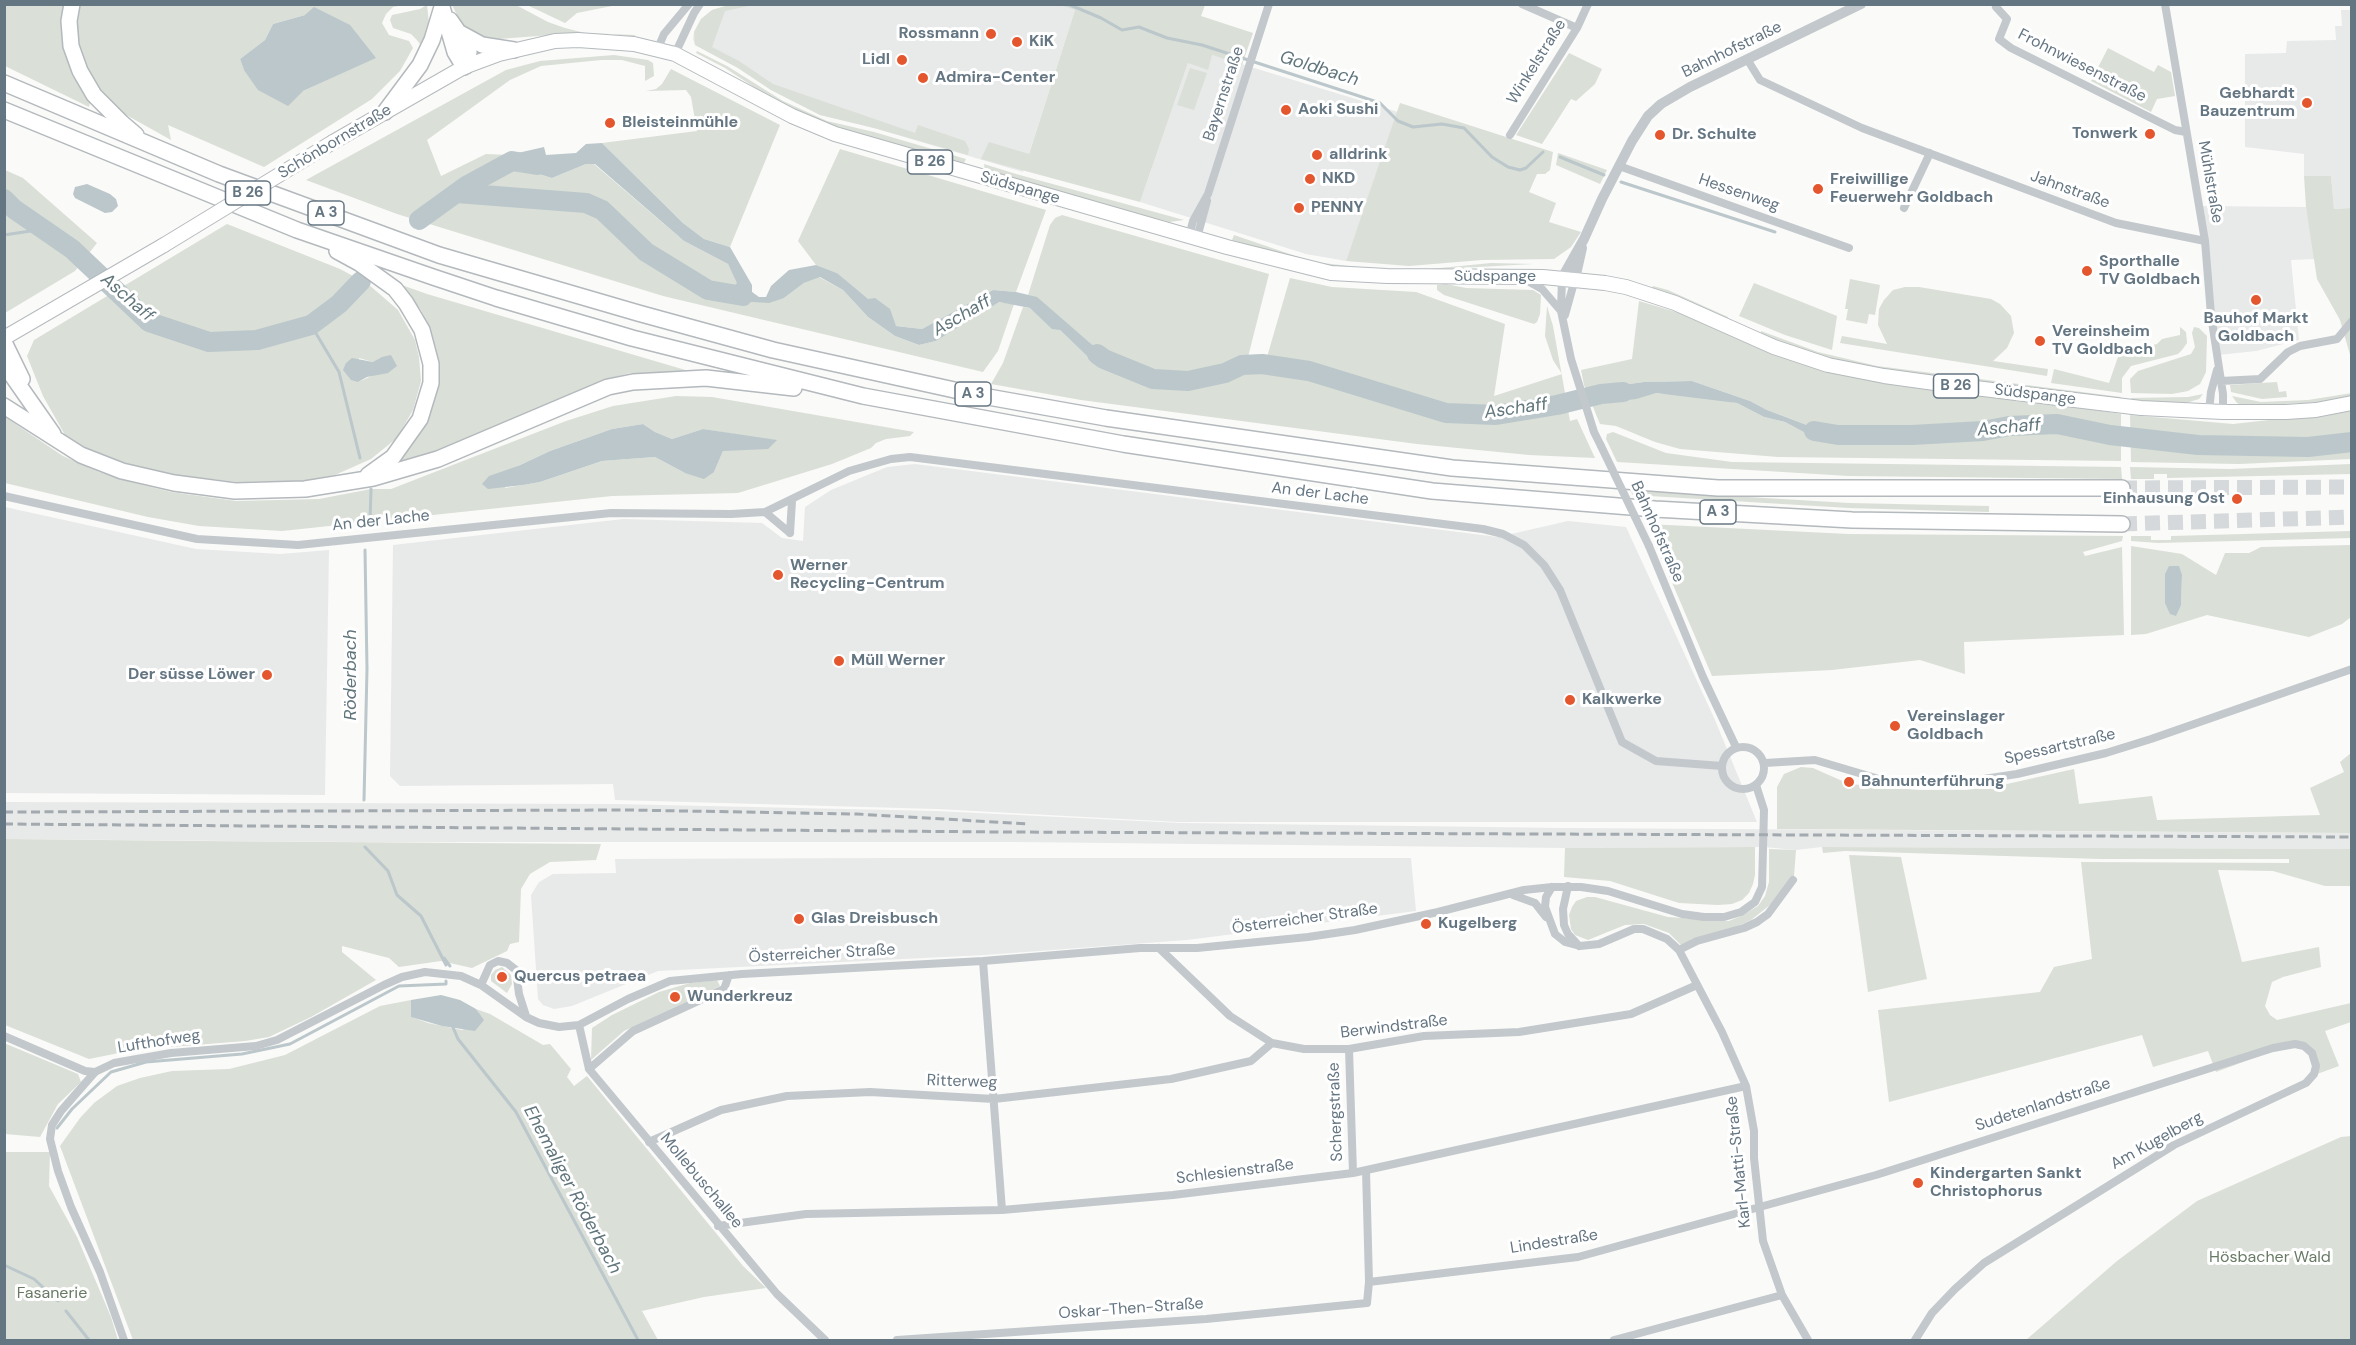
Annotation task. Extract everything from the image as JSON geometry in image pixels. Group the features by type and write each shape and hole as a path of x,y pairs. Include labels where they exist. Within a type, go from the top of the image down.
{"highway":[{"path":"72,4 69,21 71,46 80,71 94,95 122,123 151,146"},
{"path":"441,6 459,32 469,52 465,67"},
{"path":"441,6 455,52 465,67"},
{"path":"385,112 420,65 432,40 441,6"},
{"path":"459,32 482,45 514,50"},
{"name":"A 3","path":"4,83 219,174 439,255 773,350 977,395 1060,410 1452,468 1718,488 2122,488"},
{"name":"A 3","path":"4,110 297,230 496,298 643,340 862,396 1123,444 1432,491 1655,509 1852,520 2122,524"},
{"path":"297,230 359,263 395,289 415,316 427,347 431,382 420,419 393,457 358,482"},
{"path":"4,340 18,366 28,396"},
{"path":"4,364 28,396 48,429 61,443"},
{"path":"4,406 81,455 122,471 174,483 235,491 304,489 358,482 438,459 608,387 633,382 706,378 862,396"}],"main road":[{"name":"Schönbornstraße","path":"4,340 333,142 465,67 514,50 555,41 578,40 658,48"},
{"name":"Südspange","path":"658,48 675,54 792,116 835,134 1193,237 1330,273 1387,276 1569,278 1626,287 1675,303 1774,346 1828,365 1884,376 1965,387 2141,408 2216,412 2296,412 2352,403"}],"street":[{"path":"658,48 664,33 689,4"},
{"path":"675,54 700,4"},
{"name":"Bayernstraße","path":"1193,237 1269,4"},
{"path":"1522,4 1577,28"},
{"name":"Winkelstraße","path":"1510,135 1577,28 1588,4"},
{"name":"Bahnhofstraße","path":"1561,311 1569,278 1584,239 1619,166 1648,116 1661,104 1861,4"},
{"name":"Mühlstraße","path":"2165,4 2205,241 2221,381 2216,412"},
{"name":"Frohnwiesenstraße","path":"1996,7 2007,19 1999,39 2011,48 2175,130 2186,132"},
{"name":"Jahnstraße","path":"1747,59 1760,80 1862,128 2116,223 2205,241"},
{"path":"1904,208 1929,153"},
{"name":"Hessenweg","path":"1619,166 1849,248"},
{"name":"Bahnhofstraße","path":"1518,276 1542,289 1561,311 1575,374 1594,432 1649,546 1703,677 1736,747"},
{"name":"Bahnhofstraße","path":"1565,324 1569,278"},
{"path":"2221,381 2260,379 2288,352 2300,346 2337,339 2352,321"},
{"name":"Mühlstraße","path":"2216,412 2211,392 2218,366"},
{"name":"An der Lache","path":"4,496 184,537 298,545 611,513 765,512 792,501 849,471 870,464 910,457 1192,494 1484,528 1503,534 1524,545 1544,565 1560,590 1622,742 1656,761 1722,766"},
{"path":"765,512 790,533 792,501"},
{"name":"Spessartstraße","path":"1765,763 1815,760 1879,779 1919,783 1957,783 2017,774 2106,753 2151,739 2352,669"},
{"path":"1748,746 1759,752 1765,763 1764,775 1756,785 1745,789 1733,787 1724,778 1722,766 1726,755 1736,747 1748,746"},
{"name":"Österreicher Straße","path":"402,977 425,972 442,972 461,976 481,985 526,1017 539,1023 559,1027 579,1025 628,999 670,981 729,975 983,961 1140,948 1197,948 1320,935 1552,887 1568,886 1608,891 1649,905 1704,917 1724,917 1741,912 1755,902 1762,887 1764,810 1756,785"},
{"path":"1679,950 1698,941 1757,922 1777,903 1793,880"},
{"path":"1568,886 1563,909 1564,925 1568,934 1580,946"},
{"path":"1548,920 1545,907 1546,897 1552,887"},
{"path":"1510,894 1524,897 1535,903 1555,934 1565,942 1580,946"},
{"name":"Karl-Matti-Straße","path":"1580,946 1599,944 1634,929 1643,929 1667,939 1679,950 1722,1032 1746,1086 1754,1131 1754,1158 1763,1241 1782,1295 1808,1341"},
{"name":"Berwindstraße","path":"1159,948 1230,1016 1272,1043 1304,1049 1349,1049 1424,1036 1519,1032 1631,1014 1697,985"},
{"path":"481,985 490,964 498,960 507,963 516,970 519,994 526,1017"},
{"path":"983,961 1002,1210"},
{"name":"Österreicher Straße","path":"589,1068 633,1031 724,989 729,975"},
{"name":"Lufthofweg","path":"124,1341 100,1272 68,1198 50,1139 52,1125 61,1111 95,1072 114,1063 142,1057 256,1046 277,1040 402,977"},
{"name":"Mollebuschallee","path":"579,1025 589,1068 718,1226 777,1294 825,1341"},
{"path":"4,1036 85,1071 95,1072"},
{"name":"Ritterweg","path":"649,1142 721,1110 787,1096 870,1092 994,1099 1171,1079 1251,1061 1272,1043"},
{"name":"Sudetenlandstraße","path":"1760,1207 1876,1175 2280,1047 2295,1044 2309,1049 2315,1059 2314,1074"},
{"name":"Schergstraße","path":"1349,1049 1353,1173"},
{"name":"Am Kugelberg","path":"1915,1341 1932,1313 1984,1263 2174,1145 2306,1083 2314,1074"},
{"name":"Schlesienstraße","path":"718,1226 806,1214 1002,1210 1173,1195 1353,1173 1746,1086"},
{"name":"Schergstraße","path":"1366,1170 1369,1282"},
{"name":"Lindestraße","path":"1369,1282 1578,1257 1760,1207"},
{"name":"Oskar-Then-Straße","path":"897,1341 1206,1319 1367,1303 1369,1282"},
{"path":"1614,1341 1782,1295"}],"shaded area":[{"name":"Admira-Center","path":"1059,4 1075,10 1023,172 874,128 820,115 771,90 738,68 695,45 693,39 701,19 712,10 729,5"},
{"path":"2341,10 2351,10 2351,208 2334,209 2331,176 2304,176 2304,154 2245,147 2245,54 2286,53 2287,41 2336,40 2335,26 2342,26"},
{"path":"1212,55 1398,112 1346,261 1306,254 1140,202 1188,63"},
{"name":"Bauhof Markt Goldbach","path":"2200,206 2306,207 2315,259 2291,260 2299,340 2256,351 2218,355"},
{"path":"915,464 1498,537 1568,521 1626,527 1715,720 1757,822 1178,822 937,809 615,800 613,784 400,786 390,776 393,545 623,519 762,523 782,538 803,541 805,507 831,490 887,467"},
{"path":"5,507 196,549 280,554 329,550 325,795 5,793"},
{"path":"5,802 615,804 937,811 1180,823 2351,833 2352,849 1822,847 1796,850 1764,847 1565,848 1015,842 351,842 5,839"},
{"path":"1411,858 1416,911 1187,940 985,955 658,971 572,1006 554,1009 543,1005 538,999 531,895 539,882 553,874 616,873 615,859"}],"green space":[{"path":"78,4 403,5 393,7 386,14 382,23 389,35 409,41 413,48 400,71 372,99 264,167 168,125 171,140 121,112 103,97 76,51 75,18","holes":["305,15 375,58 303,91 244,70 240,59 265,40 273,24"]},
{"path":"4,5 65,5 62,33 72,75 90,102 89,107 5,66"},
{"path":"427,5 429,23 427,35 418,51 420,44 416,39 411,34 393,28 390,20 392,15 420,9"},
{"path":"452,5 516,5 565,28 585,33 610,34 551,35 486,40 462,25"},
{"path":"527,5 617,5 577,13 565,23"},
{"path":"729,5 753,5 725,11 712,47 739,61 773,84 915,133 918,125 965,141 969,149 968,155 820,115 771,90 738,68 695,45 694,32 701,19 712,10"},
{"path":"1060,5 1205,5 1201,16 1253,33 1242,65 1212,55 1208,70 1188,63 1140,202 981,159 989,142 1029,154 1075,10"},
{"path":"610,34 635,35 635,37"},
{"path":"2108,48 2154,72 2158,65 2171,72 2175,96 2157,99 2151,112 2091,81"},
{"path":"697,51 727,66 783,101 827,121 966,159 964,163 955,163 811,119 769,97 725,68 696,53"},
{"path":"1569,53 1602,69 1595,84 1576,101 1571,99 1542,144 1516,135"},
{"path":"614,55 648,60 653,63 654,76 645,81 645,66 622,60 601,60 541,66 510,80 427,140 441,176 486,154 509,155 516,167 552,178 586,164 594,164 684,241 728,264 738,283 721,295 737,301 784,298 804,283 819,277 843,290 868,317 895,336 919,345 936,341 998,302 1014,304 998,351 983,372 663,296 397,214 306,180 506,70 540,61"},
{"path":"1190,68 1207,73 1194,110 1177,105"},
{"path":"671,69 780,125 730,247 704,239 683,223 602,143 697,131 691,97 686,90 646,91 656,89 662,84"},
{"path":"1400,103 1553,152 1550,170 1545,174 1537,174 1529,192 1556,203 1549,222 1581,232 1571,247 1554,259 1482,260 1409,266 1346,261"},
{"path":"840,149 1046,210 1016,292 993,290 922,329 896,326 837,273 816,265 798,241"},
{"path":"1558,153 1607,170 1600,184 1556,165"},
{"path":"984,164 1184,220 1169,222 1013,180 985,171"},
{"path":"5,170 23,178 97,243 75,271 5,313"},
{"path":"2304,176 2331,176 2334,209 2351,208 2351,358 2340,320 2317,279 2306,207"},
{"path":"1062,215 1269,274 1248,357 1267,357 1290,278 1332,287 1416,292 1505,324 1494,396 1562,374 1570,421 1577,419 1595,458 1529,455 1417,444 1081,400 991,384 1003,363 1023,307 1030,308 1060,330 1089,358 1119,360 1096,348 1037,298 1028,295 1050,225 1055,218"},
{"path":"227,224 340,269 368,284 398,310 415,340 421,381 413,410 397,438 371,459 335,475 303,481 237,482 176,475 124,464 84,448 65,435 43,396 27,356 34,340","holes":["359,358 373,362 374,375 358,382"]},
{"path":"1234,235 1313,262 1386,270 1420,270 1491,263 1533,264 1387,272 1312,264 1232,240"},
{"path":"1850,279 1880,285 1875,315 1869,314 1867,324 1846,320 1848,309 1845,309"},
{"path":"1754,283 1837,316 1832,350 1785,335 1739,316"},
{"path":"399,284 699,374 630,373 603,380 437,452 388,468 404,454 428,421 438,383 435,346 430,328 421,310"},
{"path":"1446,284 1466,288 1533,290 1541,295 1540,314 1534,324 1444,295 1437,290 1437,285"},
{"path":"1653,286 1668,290 1728,317 1727,321 1652,288"},
{"path":"1919,287 1991,299 2000,304 2011,316 2014,333 2007,348 1993,361 2048,369 2047,376 1840,343 1842,336 1887,344 1878,325 1879,309 1893,290"},
{"path":"1639,301 1686,315 1778,356 1835,372 1925,389 2052,403 2121,414 2121,461 1778,457 1680,449 1655,442 1616,426 1600,424 1584,385 1581,370 1632,359","holes":["1692,381 1750,401 1812,427 1833,431 1847,439 1811,436 1785,422 1764,417 1737,403 1699,396 1593,389 1644,382"]},
{"path":"1547,306 1553,326 1561,373 1553,360 1545,336"},
{"path":"2180,327 2186,332 2187,343 2182,350 2178,354 2131,366 2122,378 2122,393 2051,383 2054,369 2109,383 2119,354 2180,335"},
{"path":"2194,327 2199,328 2207,336 2206,372 2200,384 2188,391 2172,394 2131,393 2130,379 2138,371 2191,354 2195,347 2192,333"},
{"path":"1761,331 1818,352 1877,366 2121,397 2121,400 1878,369 1819,356 1779,343"},
{"path":"2277,382 2279,392 2286,391 2287,397 2262,399 2231,392 2230,385"},
{"path":"2352,393 2351,398 2325,402 2244,406 2237,403 2232,396 2261,402 2308,400"},
{"path":"2203,394 2199,399 2186,403 2131,401 2131,398 2188,397"},
{"path":"676,396 712,397 914,432 910,436 886,439 871,448 832,464 738,493 612,496 282,531 199,526 148,517 5,483 5,417 63,456 99,472 171,492 236,501 319,499 371,489 391,489 566,421 613,406","holes":["643,424 672,439 703,429 776,441 723,451 714,472 685,473 655,457 602,461 540,482 505,488 518,466 550,451 612,429"]},
{"path":"2351,411 2351,459 2239,464 2131,462 2130,415 2233,424","holes":["2260,443 2263,450 2210,449"]},
{"path":"1613,432 1666,453 1732,462 2121,467 2122,479 1849,476 1617,462 1606,439 1607,434"},
{"path":"2351,464 2351,474 2167,478 2167,474 2154,474 2154,479 2131,479 2130,467 2230,469"},
{"path":"1630,490 1849,503 1989,506 1989,512 1849,508 1633,495"},
{"path":"1647,524 1848,534 2123,536 2122,541 2083,552 2085,556 2122,547 2124,635 1964,642 1965,674 1920,660 1832,670 1712,676"},
{"path":"2351,531 2351,538 2158,543 2131,541 2131,536 2151,536 2151,540 2171,540 2171,536"},
{"path":"2351,545 2351,617 2342,624 2309,637 2207,615 2146,634 2131,635 2131,546 2182,554 2216,575 2225,553 2249,553 2261,547","holes":["2165,574 2182,575 2181,605 2165,603"]},
{"path":"2351,753 2351,833 1777,829 1777,787 1784,774 1801,767 1813,768 1849,784 1919,790 1966,790 1998,786 2074,769 2079,804 2152,796 2157,820 2320,815 2310,788 2344,772 2340,762"},
{"path":"5,839 601,844 596,860 550,862 530,874 521,889 519,942 510,944 507,951 472,968 441,961 399,967 389,958 342,946 342,952 376,980 311,1017 269,1037 134,1050 89,1059 5,1025"},
{"path":"1755,847 1753,884 1749,893 1742,900 1732,904 1679,903 1610,881 1564,877 1565,848"},
{"path":"1822,847 2351,849 2351,886 2325,886 2273,871 2218,870 2242,962 2319,947 2321,967 2272,982 2265,1006 2270,1015 2277,1020 2351,1003 2351,1022 2325,1031 2339,1066 2317,1074 2314,1055 2299,1044 2216,1072 2208,1051 2153,1067 2142,1035 1889,1102 1878,1010 2040,992 2054,967 2092,959 2081,862 2289,863 2289,859 2101,859 1845,851 1823,853"},
{"path":"1769,849 1796,850 1794,876 1770,905 1751,920 1738,926 1681,945 1669,933 1644,924 1625,925 1588,940 1575,935 1571,929 1569,915 1572,907 1576,901 1587,897 1595,897 1668,917 1729,921 1758,906 1765,896 1769,882"},
{"path":"1849,855 1901,857 1927,979 1868,992"},
{"path":"502,967 511,975 512,984 507,993 491,981 491,975"},
{"path":"717,980 720,986 624,1031 591,1060 592,1028 612,1015 659,992 690,983"},
{"path":"411,1000 412,1017 428,1023 462,1030 483,1020 476,1009 490,1014 543,1045 550,1044 571,1069 567,1077 574,1086 587,1076 743,1266 766,1288 704,1297 642,1311 658,1340 133,1340 60,1146 80,1118 94,1103 117,1086 172,1071 229,1069 285,1055 380,1006"},
{"path":"4,1043 78,1074 81,1082 58,1104 40,1137 5,1134"},
{"name":"Hösbacher Wald","path":"2351,1136 2351,1340 2026,1340 2117,1261 2197,1201 2341,1137"},
{"name":"Fasanerie","path":"4,1152 50,1152 49,1186 77,1237 111,1317 118,1340 5,1340"}],"water":[{"path":"314,7 350,25 376,58 303,91 288,106 258,90 244,70 240,59 265,40 273,24 305,15"},
{"path":"602,143 683,223 704,239 730,247 752,285 752,292 759,297 766,297 771,286 789,270 816,265 837,273 868,299 875,298 890,309 896,326 922,329 993,290 1016,292 1037,297 1096,348 1119,360 1119,365 1114,369 1089,358 1060,330 1052,329 1030,308 999,302 936,341 919,345 895,336 868,317 843,290 820,277 804,283 784,298 769,303 737,301 720,295 725,290 732,289 737,283 728,264 684,241 595,164 586,164 552,178 516,167 509,155 544,147 546,155 576,153 586,144"},
{"path":"87,184 110,194 116,199 118,206 112,212 105,213 75,198 73,194 75,187"},
{"path":"391,355 397,366 388,373 367,377 358,382 351,380 343,370 352,358 373,362"},
{"path":"1692,381 1750,401 1812,427 1833,431 1849,440 1811,436 1785,422 1764,417 1737,403 1656,393 1636,399 1601,403 1593,389 1644,382"},
{"path":"643,424 672,439 703,429 777,440 768,449 723,451 714,472 704,479 685,473 655,457 602,461 540,482 523,485 488,489 482,484 489,476 550,451 612,429"},
{"path":"2213,442 2260,443 2264,451 2209,449"},
{"path":"2169,566 2179,566 2182,575 2181,605 2176,616 2170,614 2165,603 2165,574"},
{"path":"441,995 460,1000 476,1009 484,1020 475,1031 442,1026 411,1017 411,1000"}],"waterway":[{"name":"Goldbach","path":"1068,4 1122,30 1139,27 1167,38 1202,45 1380,103 1398,121 1413,127 1442,124 1464,128 1492,157 1508,167 1520,170 1526,168 1543,152"},
{"path":"1560,157 1604,175"},
{"name":"Aschaff","path":"419,220 466,186 512,161 537,165"},
{"path":"1621,182 1775,232"},
{"name":"Aschaff","path":"457,193 586,203 602,210 646,252 708,290 743,296"},
{"name":"Aschaff","path":"4,199 14,209 72,249 149,322 209,342 257,340 311,325 339,304 361,281"},
{"path":"4,235 44,229"},
{"name":"Röderbach","path":"311,325 339,372 360,458"},
{"name":"Aschaff","path":"1097,354 1153,379 1188,381 1225,373 1242,365 1262,364 1309,371 1446,413 1496,415 1557,405 1601,394 1623,392"},
{"name":"Aschaff","path":"1814,431 1838,435 1912,435 2057,424 2110,435 2198,445 2308,447 2352,442"},
{"name":"Röderbach","path":"370,521 371,489"},
{"name":"Röderbach","path":"364,800 367,669 365,550"},
{"name":"Röderbach","path":"365,847 388,871 397,895 421,916 446,965"},
{"name":"Röderbach","path":"444,958 450,966"},
{"path":"57,1128 72,1109 111,1072 146,1062 242,1054 290,1044 399,986 446,984 446,981"},
{"name":"Ehemaliger Röderbach","path":"452,1025 458,1039 516,1112 638,1340"},
{"path":"4,1265 34,1279 58,1301"},
{"path":"66,1311 89,1340"}],"tunnel":[{"path":"2122,488 2352,487"},
{"path":"2122,524 2352,517"}],"railway":[{"path":"4,812 628,810 857,814 1029,824"},
{"path":"4,824 1005,832 2352,837"}],"place":[{"name":"Rossmann","path":"991,34"},
{"name":"KiK","path":"1017,42"},
{"name":"Lidl","path":"902,60"},
{"name":"Admira-Center","path":"923,78"},
{"name":"Gebhardt Bauzentrum","path":"2307,103"},
{"name":"Aoki Sushi","path":"1286,110"},
{"name":"Bleisteinmühle","path":"610,123"},
{"name":"Tonwerk","path":"2150,134"},
{"name":"Dr. Schulte","path":"1660,135"},
{"name":"alldrink","path":"1317,155"},
{"name":"NKD","path":"1310,179"},
{"name":"Freiwillige Feuerwehr Goldbach","path":"1818,189"},
{"name":"PENNY","path":"1299,208"},
{"name":"Sporthalle TV Goldbach","path":"2087,271"},
{"name":"Bauhof Markt Goldbach","path":"2256,300"},
{"name":"Vereinsheim TV Goldbach","path":"2040,341"},
{"name":"Einhausung Ost","path":"2237,499"},
{"name":"Werner Recycling-Centrum","path":"778,575"},
{"name":"Müll Werner","path":"839,661"},
{"name":"Der süsse Löwer","path":"267,675"},
{"name":"Kalkwerke","path":"1570,700"},
{"name":"Vereinslager Goldbach","path":"1895,726"},
{"name":"Bahnunterführung","path":"1849,782"},
{"name":"Glas Dreisbusch","path":"799,919"},
{"name":"Kugelberg","path":"1426,924"},
{"name":"Quercus petraea","path":"502,977"},
{"name":"Wunderkreuz","path":"675,997"},
{"name":"Kindergarten Sankt Christophorus","path":"1918,1183"}]}
